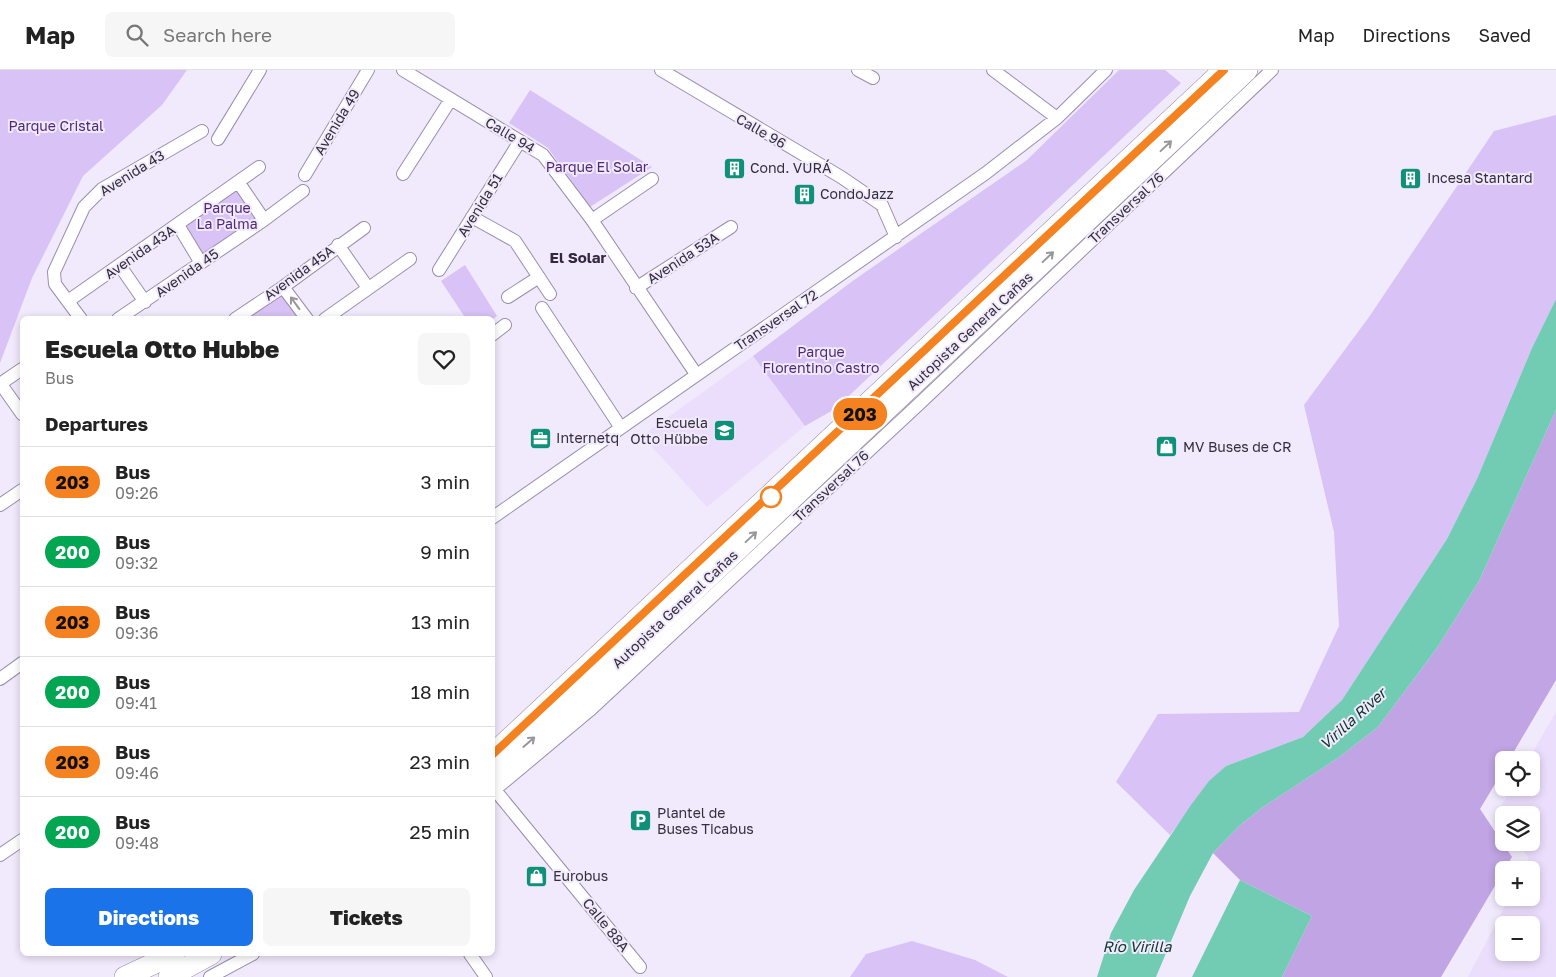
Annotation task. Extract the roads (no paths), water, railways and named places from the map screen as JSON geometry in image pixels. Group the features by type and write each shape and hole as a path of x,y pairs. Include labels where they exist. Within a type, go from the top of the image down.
{"highway":[{"path":"495,752 1224,70"},
{"name":"Autopista General Cañas","path":"495,783 580,698 1247,70"},
{"path":"125,977 170,956"},
{"path":"169,977 207,956"}],"street":[{"path":"218,139 260,70"},
{"name":"Avenida 49","path":"305,175 368,70"},
{"name":"Calle 94","path":"403,70 543,156 592,220 636,288 696,374"},
{"name":"Calle 96","path":"661,70 841,176 882,205 896,237"},
{"path":"858,70 873,78"},
{"path":"993,70 1056,118"},
{"name":"Transversal 72","path":"495,516 986,173 1056,118 1106,70"},
{"name":"Transversal 76","path":"495,783 589,711 919,404 1272,70"},
{"path":"403,174 451,99"},
{"name":"Avenida 43","path":"68,301 55,284 54,272 84,207 102,189 202,131"},
{"name":"Avenida 51","path":"439,270 520,141"},
{"name":"Avenida 43A","path":"68,301 239,183 259,167"},
{"path":"592,220 652,178"},
{"path":"239,183 264,220"},
{"name":"Avenida 45","path":"123,316 264,220 303,191"},
{"path":"472,218 515,241 550,294"},
{"path":"178,225 201,263"},
{"name":"Avenida 53A","path":"636,288 731,227"},
{"name":"Avenida 45A","path":"240,316 364,228"},
{"path":"338,245 368,288"},
{"path":"329,316 410,259"},
{"path":"120,266 145,302"},
{"path":"508,298 538,277"},
{"path":"283,287 305,316"},
{"path":"68,301 79,316"},
{"path":"542,308 621,428"},
{"path":"495,333 506,325"},
{"path":"20,370 0,384 20,411"},
{"path":"0,505 20,491"},
{"path":"0,679 20,664"},
{"name":"Calle 88A","path":"495,787 640,967"},
{"path":"0,856 20,841"},
{"path":"210,977 249,956"},
{"path":"471,956 486,977"}],"water":[{"name":"Río Virilla","path":"1556,299 1556,410 1479,581 1437,648 1378,727 1338,758 1263,807 1239,826 1213,853 1190,896 1156,977 1097,977 1111,933 1134,890 1209,781 1226,766 1303,737 1342,700 1447,539 1477,479 1532,348"},
{"path":"1240,880 1312,916 1282,977 1192,977"}],"place":[{"name":"Cond. VURÁ","path":"734,168"},
{"name":"Incesa Stantard","path":"1411,178"},
{"name":"CondoJazz","path":"804,194"},
{"name":"Escuela Otto Hübbe","path":"724,431"},
{"name":"Internetq","path":"540,438"},
{"name":"MV Buses de CR","path":"1167,447"},
{"name":"Plantel de Buses Ticabus","path":"641,821"},
{"name":"Eurobus","path":"537,876"}],"district":[{"name":"El Solar","path":"578,258"}],"park label":[{"name":"Parque Cristal","path":"56,126"},
{"name":"Parque El Solar","path":"597,167"},
{"name":"Parque La Palma","path":"227,216"},
{"name":"Parque Florentino Castro","path":"821,360"}],"water label":[{"name":"Virilla River","path":"1353,719"}]}
